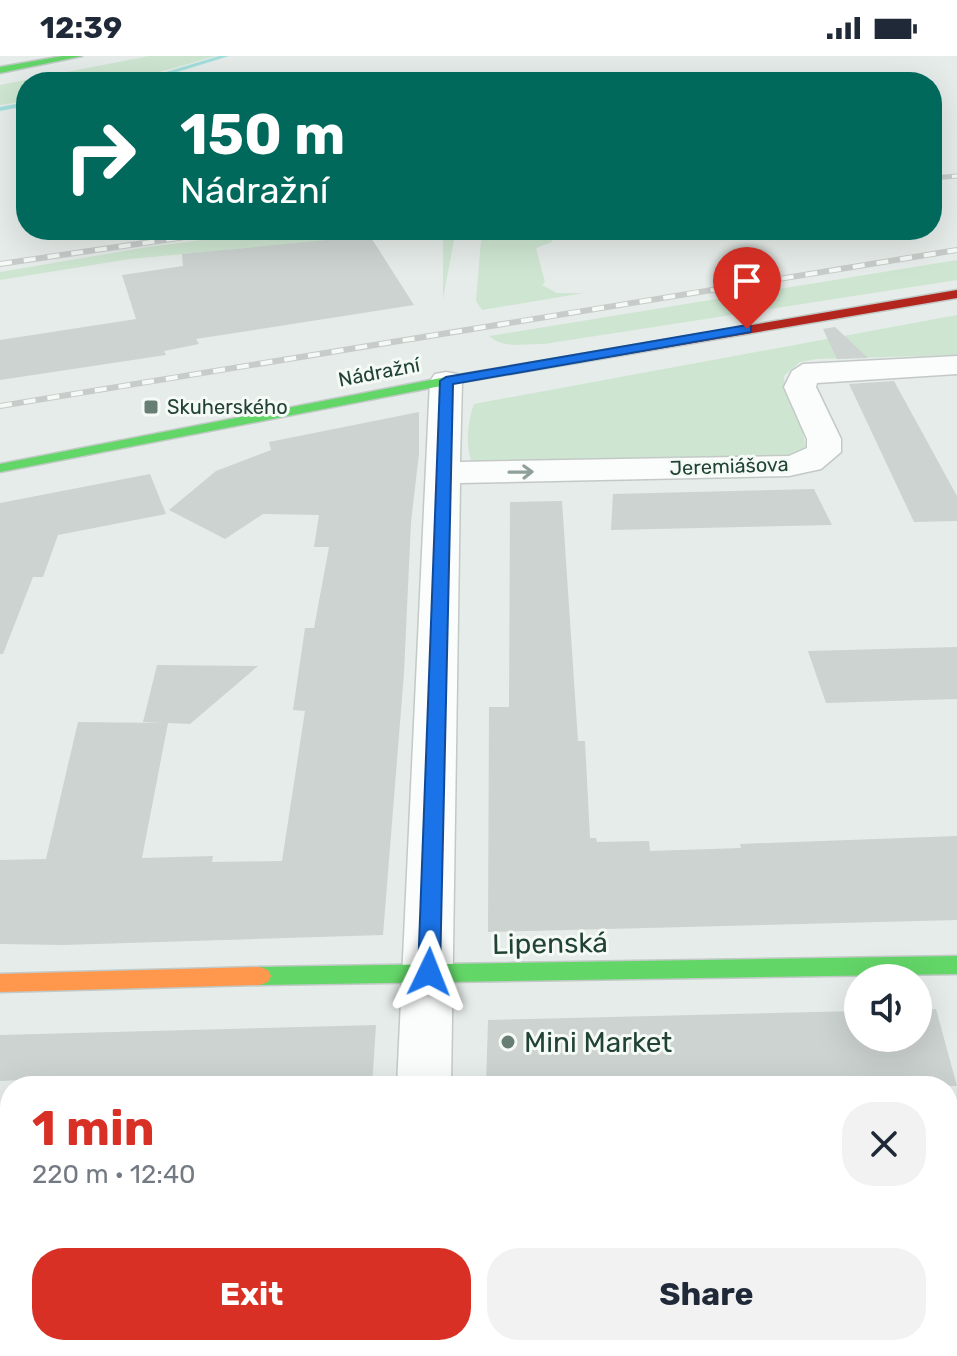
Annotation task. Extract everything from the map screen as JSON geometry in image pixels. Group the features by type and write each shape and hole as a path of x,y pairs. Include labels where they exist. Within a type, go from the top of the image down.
{"main road":[{"path":"9,56 70,58"},
{"path":"0,70 70,58"},
{"name":"Nádražní","path":"0,468 446,381 957,294"},
{"name":"Lipenská","path":"0,983 429,972 957,965"}],"street":[{"name":"Jeremiášova","path":"443,473 789,466 809,462 824,452 824,439 800,387 803,378 814,371 957,365"},
{"path":"424,1076 446,381"}],"green space":[{"path":"149,56 216,56 159,72 67,72"},
{"path":"16,82 16,103 0,105 0,85"},
{"path":"202,240 335,240 130,259 0,280 0,272"},
{"path":"443,240 454,240 443,299"},
{"path":"481,240 552,240 536,248 545,282 542,285 557,293 584,293 482,310 476,301"},
{"path":"957,260 957,280 544,344 508,344 489,336"},
{"path":"957,315 957,355 817,359 800,362 784,376 804,438 805,448 796,456 481,464 471,460 468,432 474,404"}],"building":[{"path":"328,240 373,240 414,305 196,339 199,344 164,351 166,355 0,380 0,340 136,319 122,275 183,266 182,254"},
{"path":"835,327 868,358 837,359 823,329"},
{"path":"894,381 957,496 957,521 914,522 849,384"},
{"path":"419,412 419,454 411,522 404,673 383,935 64,945 0,944 0,860 46,859 78,722 163,723 143,722 157,665 258,666 190,724 168,723 142,858 213,856 212,862 282,861 305,711 293,710 305,628 314,628 329,547 314,547 319,515 263,514 225,539 169,510 216,471 271,450 269,442"},
{"path":"150,474 166,514 58,535 43,577 33,577 3,654 0,654 0,503"},
{"path":"814,489 832,525 611,530 613,494"},
{"path":"562,501 578,741 585,741 590,838 596,838 597,842 649,841 650,851 741,848 740,844 957,836 957,920 488,932 489,707 509,707 510,502"},
{"path":"957,647 957,699 826,703 808,651"},
{"path":"932,1009 936,1009 954,1076 486,1076 488,1020 844,1011 844,1052 932,1052"},
{"path":"376,1025 373,1076 0,1076 0,1035"}],"waterway":[{"path":"171,72 226,56"},
{"path":"0,109 16,106"}],"railway":[{"path":"942,177 957,176"},
{"path":"0,264 164,240"},
{"path":"0,406 957,250"}],"traffic: fast":[{"path":"0,70 78,56"},
{"path":"0,468 446,381 576,359"},
{"path":"260,976 957,965"}],"traffic: slow":[{"path":"0,983 260,976"}],"traffic: jam":[{"path":"576,359 957,294"}],"place":[{"name":"Skuherského","path":"151,407"},
{"name":"Mini Market","path":"508,1042"}],"route":[{"path":"429,972 446,381 747,329"}]}
